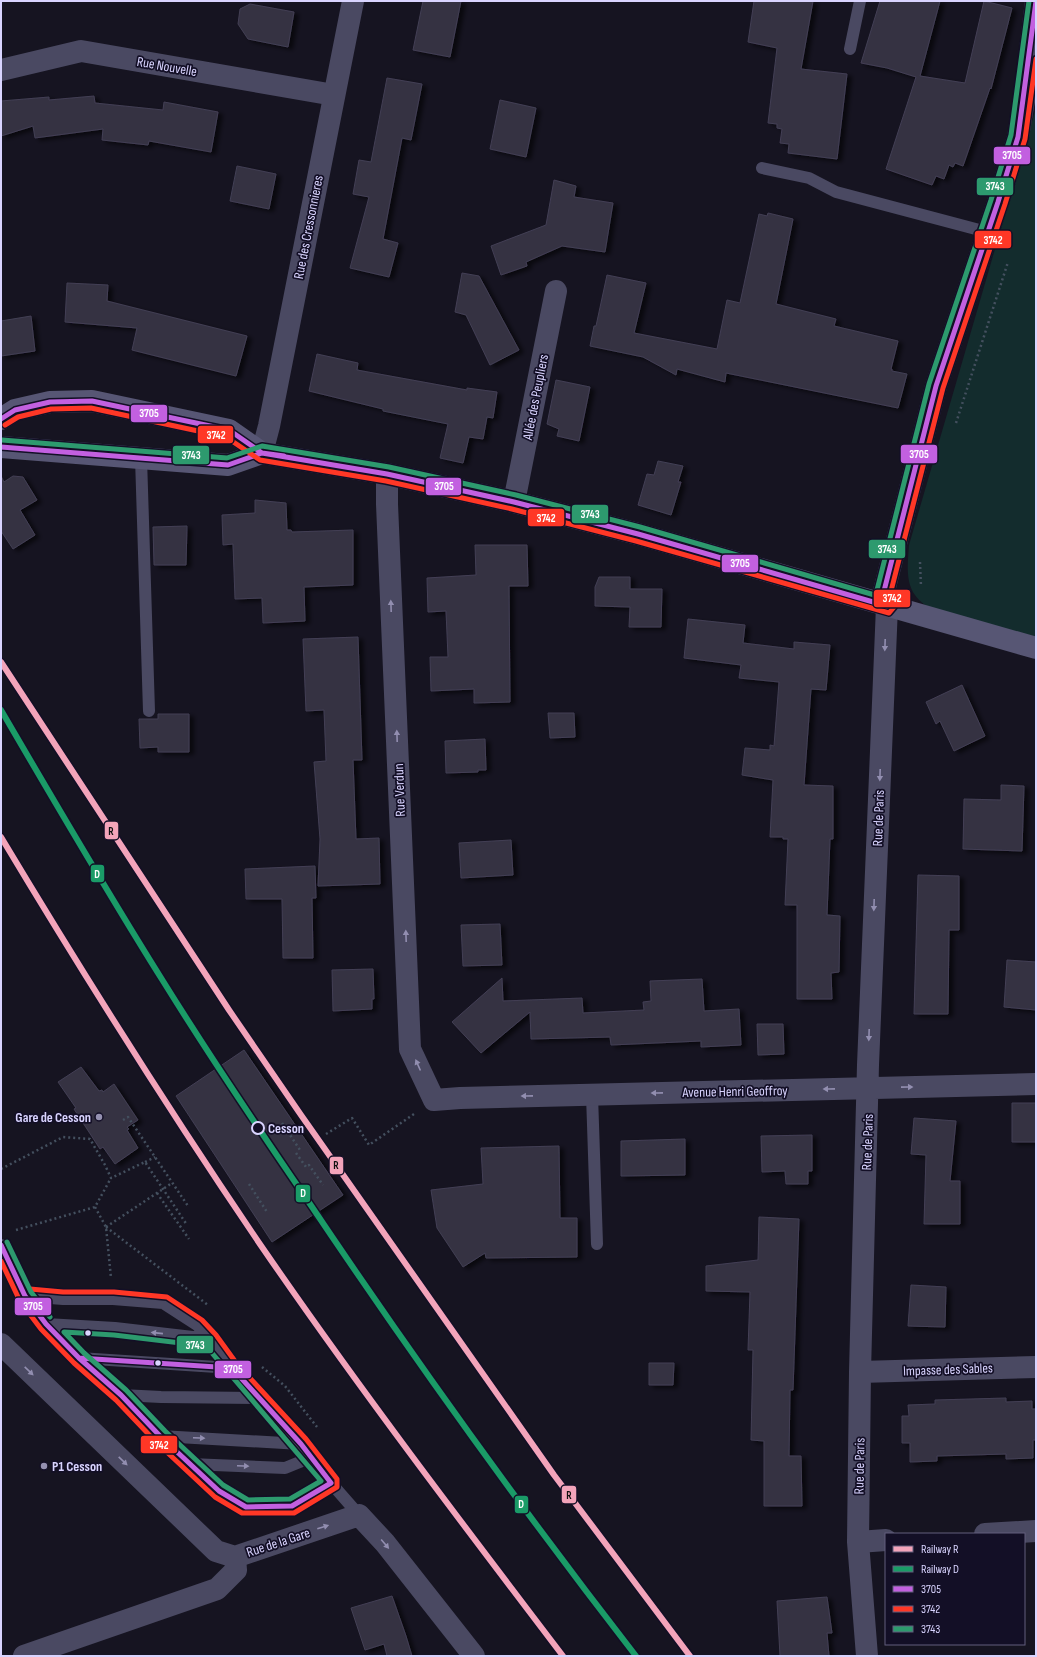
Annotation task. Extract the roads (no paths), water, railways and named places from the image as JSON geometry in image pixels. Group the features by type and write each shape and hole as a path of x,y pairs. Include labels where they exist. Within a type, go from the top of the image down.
{"street":[{"name":"Rue des Cressonnieres","path":"262,452 270,419 353,1"},
{"name":"Rue de Paris","path":"867,1656 858,1542 860,1372 868,1088 887,606 884,591 936,386 1018,137 1024,100 1032,72 1036,1"},
{"name":"Rue Nouvelle","path":"1,70 81,51 334,95"},
{"name":"Allée des Peupliers","path":"514,502 556,291"},
{"path":"1,419 15,410 50,402 92,401 229,430 262,452 387,474 514,502 638,534 887,606 922,614 1036,648"},
{"path":"1,447 228,465 262,452"},
{"name":"Rue Verdun","path":"387,474 387,512 410,1049 434,1100"},
{"name":"Avenue Henri Geoffroy","path":"434,1100 460,1098 1036,1084"},
{"name":"Rue de la Gare","path":"1,1344 216,1551 235,1557 359,1515"},
{"name":"Impasse des Sables","path":"860,1372 1036,1366"},
{"path":"359,1515 385,1543 474,1656"},
{"path":"1002,1533 1036,1531"},
{"path":"858,1542 885,1540"},
{"path":"24,1656 217,1589 236,1570 235,1557"}],"lane":[{"path":"850,49 860,1"},
{"path":"762,168 809,178 836,192 987,232"},
{"path":"141,458 149,711"},
{"path":"592,1095 596,1244"},
{"path":"1,1245 25,1296 46,1324 79,1358 121,1395 160,1436 219,1491 246,1507 292,1506 331,1483"},
{"path":"25,1296 63,1299 113,1299 163,1303 197,1325 210,1339 232,1368 301,1444 331,1483 359,1515"},
{"path":"46,1324 115,1328 210,1339"},
{"path":"79,1358 232,1368"},
{"path":"121,1395 259,1398"},
{"path":"160,1436 301,1444"},
{"path":"190,1464 285,1468 312,1457"}],"rail line":[{"name":"R","path":"1,662 229,1010 301,1115 554,1475 690,1656"},
{"name":"D","path":"1,710 142,948 252,1119 387,1317 468,1431 509,1488 636,1656"},
{"name":"R","path":"1,837 130,1045 264,1250 373,1404 563,1656"}],"place":[{"name":"Gare de Cesson","path":"99,1117"},
{"name":"Cesson","path":"258,1128"},
{"name":"P1 Cesson","path":"44,1466"}]}
